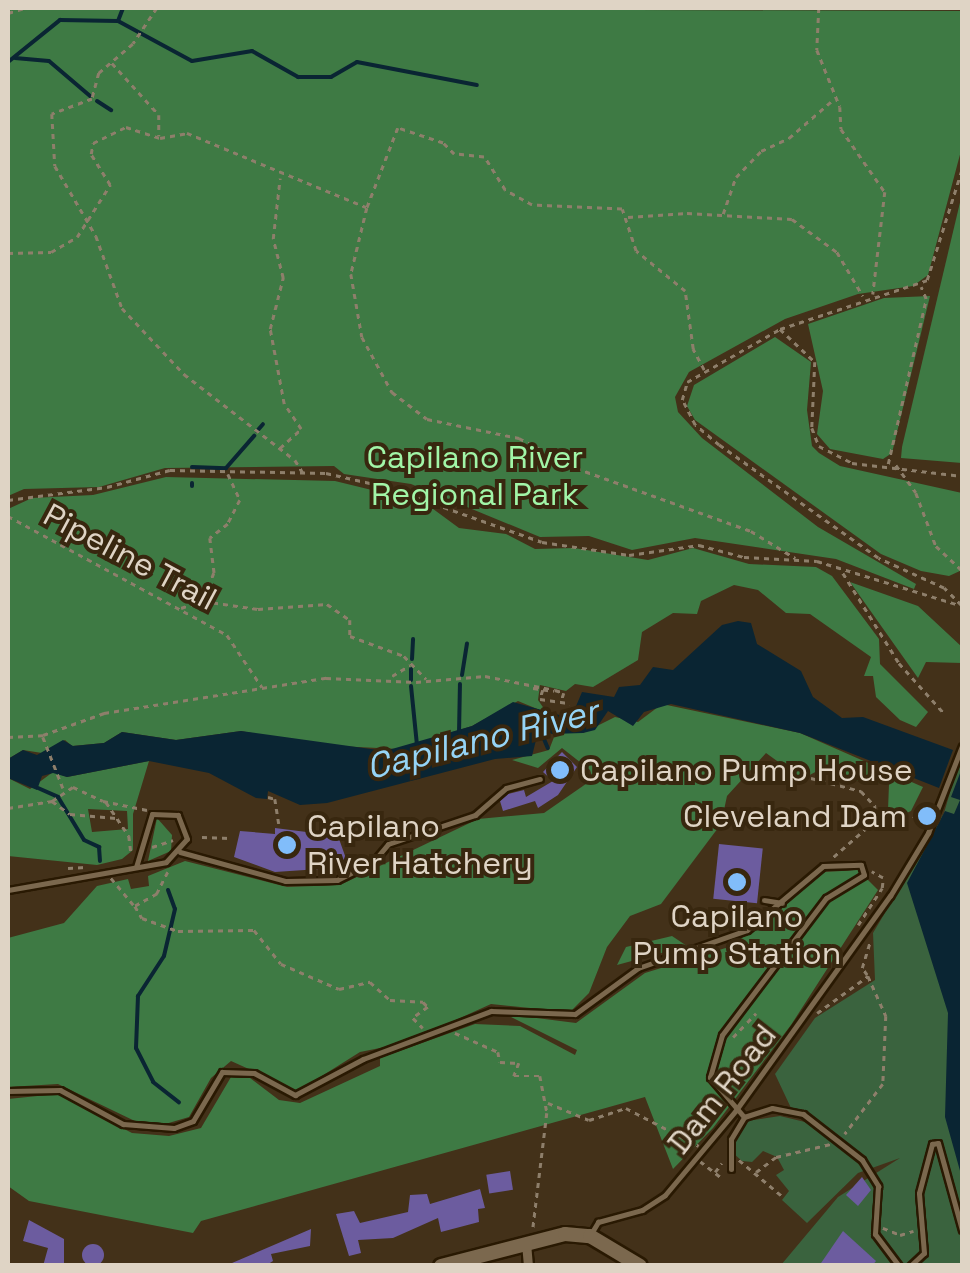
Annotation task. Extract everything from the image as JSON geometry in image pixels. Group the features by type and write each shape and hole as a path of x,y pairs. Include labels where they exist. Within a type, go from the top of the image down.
{"main road":[{"path":"441,1266 529,1236 565,1234 590,1236 622,1261 640,1266"}],"street":[{"path":"528,1266 529,1236"}],"lane":[{"name":"Dam Road","path":"590,1236 598,1222 652,1206 736,1110 812,1010 928,833 962,746"},
{"path":"180,852 285,881 336,880 373,862 388,844 475,816 506,788 540,779"},
{"path":"8,890 111,874 166,862 180,852 188,839 184,822 174,812 152,814 136,868"},
{"path":"8,1091 60,1090 123,1124 174,1128 193,1121 222,1072 254,1073 295,1095 490,1011 575,1014 618,977 727,941 782,903 823,866 843,864 866,871"},
{"path":"744,1116 710,1077 722,1035 826,898 866,871"},
{"path":"764,900 782,903"},
{"path":"731,1169 731,1139 744,1116 772,1108 795,1112 838,1140 878,1186 872,1224 904,1265 924,1253 919,1192 932,1144 938,1142 962,1230"}],"path":[{"path":"8,13 24,8"},
{"path":"156,8 133,44 98,73 92,99 57,108 50,122 55,166 88,221 122,308 184,374 304,474"},
{"path":"819,8 817,50 835,98 841,128 885,192 873,295"},
{"path":"110,62 159,115 160,138"},
{"path":"723,214 736,177 760,152 789,138 835,98"},
{"path":"704,370 693,348 684,291 636,252 622,209 532,206 504,190 484,157 454,154 402,125 367,208 351,274 355,313 370,358 410,410 427,420 519,438 576,468 750,531 796,558"},
{"path":"8,253 52,252 88,221 111,180 91,154 93,143 126,127 160,138 186,132 281,176 307,178 318,191 367,208"},
{"path":"962,169 938,258 920,286 873,295 780,329 704,370 683,391 684,409 695,425 878,558 944,588 962,606"},
{"path":"278,449 300,430 284,404 270,328 283,278 273,240 281,176"},
{"path":"627,217 723,214 792,220 812,230 848,264 864,298"},
{"path":"888,465 926,299 920,286"},
{"path":"780,329 815,362 812,428 819,446 842,460 962,476"},
{"path":"896,465 916,493 936,546 962,570"},
{"path":"8,500 107,488 170,470 304,474 388,487 542,542 629,555 699,546 744,557 796,558 962,606"},
{"path":"203,601 214,573 210,538 228,524 240,500 228,474"},
{"name":"Pipeline Trail","path":"8,516 227,635 262,689"},
{"path":"843,571 899,662 943,712"},
{"path":"180,608 203,601 258,608 327,604 350,620 350,636 410,664 427,680"},
{"path":"391,677 410,664"},
{"path":"8,737 43,735 104,712 326,678 427,680 485,676 564,693 561,702"},
{"path":"546,689 540,699 570,703"},
{"path":"43,735 63,788"},
{"path":"811,778 861,791 873,802 875,821"},
{"path":"8,808 39,805 52,800 63,788 85,788 104,802 129,836 132,852 122,861"},
{"path":"268,796 275,799 279,824"},
{"path":"52,800 74,814 116,818"},
{"path":"104,802 143,805 152,814"},
{"path":"875,821 894,825 912,817"},
{"path":"823,866 875,821"},
{"path":"202,838 230,838"},
{"path":"150,848 172,840"},
{"path":"68,868 94,867"},
{"path":"850,936 883,883 880,874 866,871"},
{"path":"135,906 157,894 168,872"},
{"path":"111,874 116,892 135,906 142,918 171,930 254,930 281,964 340,988 370,982 390,1000 422,1002 428,1007 414,1015 414,1026 476,1040 498,1052 500,1062 519,1063 514,1076 537,1072 547,1102 529,1236"},
{"path":"756,1172 776,1157 838,1140 873,1103 885,1078 886,1016 862,968 870,951 864,935"},
{"path":"812,1010 822,1014 868,976"},
{"path":"722,1035 734,1037 756,1013"},
{"path":"547,1102 589,1120 626,1108 701,1148"},
{"path":"690,1156 701,1148 707,1135"},
{"path":"701,1162 723,1179"},
{"path":"744,1162 782,1196"},
{"path":"872,1224 900,1235 924,1227"}],"green space":[{"name":"Capilano River Regional Park","path":"8,8 962,11 962,147 928,275 913,286 858,294 785,319 689,372 675,397 678,412 702,438 818,527 916,584 914,589 836,559 695,538 632,550 589,536 540,537 411,484 344,474 334,466 165,468 99,487 24,489 8,496"},
{"path":"962,194 962,463 901,458 902,447"},
{"path":"930,296 892,453 883,459 830,449 817,434 823,391 808,324 884,298"},
{"path":"775,337 811,362 807,410 812,446 819,453 840,466 962,493 962,570 949,576 921,571 881,554 695,420 687,406 694,385"},
{"path":"166,477 335,481 425,503 459,528 506,534 535,549 574,548 648,560 693,548 749,564 816,567 832,576 879,639 880,664 928,712 916,727 900,720 876,697 873,676 864,676 871,657 810,614 786,613 758,590 734,585 701,601 697,614 673,613 642,632 638,660 593,687 575,684 566,691 540,685 538,700 547,713 518,701 472,726 399,749 316,745 241,731 176,740 122,732 104,743 72,746 65,740 42,753 23,750 8,759 8,509 32,498 93,495"},
{"path":"850,582 918,606 962,647 962,663 926,662 918,678"},
{"path":"662,704 800,733 923,787 911,811 895,818 888,810 889,784 844,779 823,768 802,779 766,753 727,796 721,824 661,904 630,916 607,947 589,993 570,1012 491,1004 405,1043 360,1052 298,1091 231,1061 211,1078 189,1117 162,1125 141,1124 58,1084 8,1087 8,938 64,923 97,886 128,879 131,889 149,886 148,876 185,861 287,887 340,885 478,819 544,813 593,779 590,770 562,748 538,768 512,760 549,750 556,732 583,733 615,717 638,722"},
{"path":"962,751 962,1265 781,1265 838,1197 900,1158 858,1173 807,1223 782,1200 789,1191 776,1175 784,1170 777,1157 763,1151 752,1162 742,1161 733,1153 735,1139 747,1121 780,1116 805,1122 832,1142 839,1137 812,1115 791,1108 775,1074 815,1018 875,980 873,933 944,813"},
{"path":"149,761 133,814 133,850 122,859 97,865 8,856 8,778 30,789 53,772 67,777","holes":["88,809 127,811 128,829 92,832"]},
{"path":"157,818 172,835 171,851 148,861"},
{"path":"858,870 878,890 791,1025 713,1128 673,1169 645,1097 201,1221 193,1233 29,1201 8,1186 8,1099 57,1094 132,1133 169,1136 201,1128 231,1077 250,1078 279,1100 300,1103 380,1066 380,1058 475,1024 520,1026 575,1055 577,1050 505,1014 576,1023 645,973 732,946 825,872"},
{"path":"672,936 687,946 617,965 626,947"}],"water":[{"name":"Capilano River","path":"751,623 757,644 801,671 813,697 842,718 863,717 953,750 939,788 800,733 671,704 644,712 633,726 608,711 595,730 583,733 552,734 539,728 532,756 495,759 327,803 300,805 268,791 267,799 256,798 209,773 149,761 67,777 53,773 42,776 37,790 8,778 8,759 23,750 37,755 63,740 73,746 104,743 122,732 176,740 241,731 385,751 472,726 513,702 563,716 574,711 582,692 614,697 619,687 640,685 653,667 673,670 722,625"},
{"path":"962,768 962,1178 945,1117 948,1013 907,883 945,811 954,814 960,800 951,797"}],"building":[{"path":"562,752 577,767 558,795 538,808 535,801 503,811 500,801 508,794 524,790 526,797 553,781 543,772"},
{"name":"Capilano River Hatchery","path":"275,828 338,836 349,867 275,872 234,857 240,831 275,834"},
{"name":"Capilano Pump Station","path":"719,844 763,849 757,903 713,899"},
{"path":"510,1171 513,1190 489,1194 486,1175"},
{"path":"862,1177 871,1190 858,1206 846,1195"},
{"path":"480,1189 485,1208 478,1209 479,1222 441,1232 438,1218 393,1238 358,1240 361,1253 349,1256 336,1214 354,1211 360,1223 408,1212 410,1195 427,1194 430,1204"},
{"path":"29,1220 64,1239 64,1266 43,1266 48,1248 23,1241"},
{"path":"311,1229 310,1246 271,1254 273,1261 265,1266 225,1266"},
{"path":"843,1231 876,1261 872,1266 819,1266"},
{"path":"89,1244 97,1244 104,1255 97,1266 89,1266 82,1259 82,1251"}],"waterway":[{"path":"8,62 60,20 118,21 123,8"},
{"path":"118,21 192,61 252,51 298,77 331,77 357,62 477,85"},
{"path":"15,58 49,61 90,96"},
{"path":"97,101 111,110"},
{"path":"257,431 263,424"},
{"path":"192,467 226,468 254,436"},
{"path":"412,659 413,639"},
{"path":"462,675 467,643"},
{"path":"411,669 411,680"},
{"name":"Capilano River","path":"459,734 460,684"},
{"name":"Capilano River","path":"411,686 417,745"},
{"name":"Capilano River","path":"538,725 548,748"},
{"path":"38,788 58,797 84,840 99,847 100,861"},
{"path":"168,890 175,909 164,956 138,996 136,1048 153,1082 179,1102"}],"place":[{"name":"Capilano Pump House","path":"560,770"},
{"name":"Cleveland Dam","path":"927,816"},
{"name":"Capilano River Hatchery","path":"287,845"},
{"name":"Capilano Pump Station","path":"737,882"}]}
